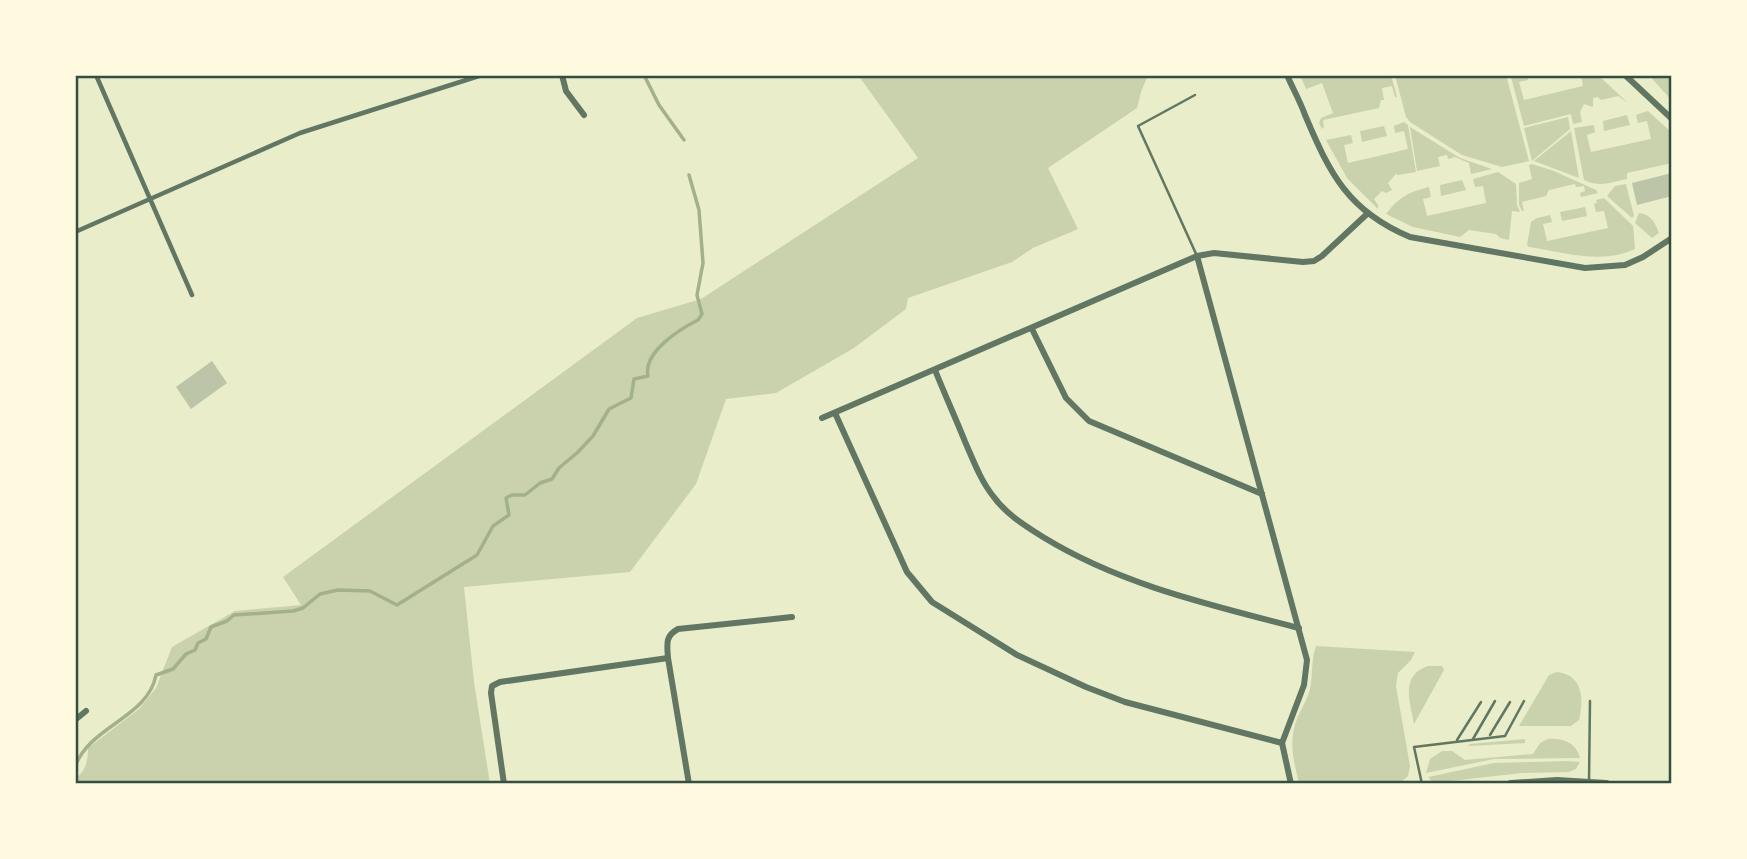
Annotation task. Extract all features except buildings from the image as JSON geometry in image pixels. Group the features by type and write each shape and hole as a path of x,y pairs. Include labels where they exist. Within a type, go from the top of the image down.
{"street":[{"path":"96,75 192,295"},
{"path":"75,232 300,133 482,75"},
{"path":"562,75 566,91 584,115"},
{"path":"1287,75 1332,174 1367,214 1391,229 1410,237 1585,268 1634,262 1672,238"},
{"path":"1625,75 1672,120"},
{"path":"822,418 1196,256 1214,253 1314,261 1367,214"},
{"path":"1196,256 1307,660 1307,672 1282,744 1291,784"},
{"path":"1032,329 1066,398 1089,421 1262,494"},
{"path":"934,370 981,477 1008,513 1027,527 1070,552 1132,580 1174,595 1299,628"},
{"path":"835,413 906,572 932,602 1017,655 1086,687 1138,705 1282,744"},
{"path":"689,784 666,642 670,634 678,629 792,617"},
{"path":"505,784 492,686 500,682 668,657"},
{"path":"75,720 86,711"},
{"path":"1511,784 1557,781 1606,784"}],"lane":[{"path":"1195,95 1138,125 1196,256"},
{"path":"1474,738 1495,701"},
{"path":"1422,784 1413,747 1505,736 1524,701"},
{"path":"1589,782 1590,701"},
{"path":"1457,740 1480,702"},
{"path":"1489,737 1510,702"}],"green space":[{"path":"858,75 1148,75 1137,108 1048,168 1078,229 1033,248 1012,262 908,298 906,309 854,348 776,393 726,399 696,484 630,572 464,587 474,682 490,784 75,784 75,779 86,765 88,748 139,709 156,688 172,647 235,611 301,605 283,577 637,318 701,299 918,158"},
{"path":"1300,75 1391,75 1397,97 1392,86 1382,88 1384,100 1381,100 1379,108 1323,120 1322,129 1319,123 1321,118 1333,113 1322,83 1306,89"},
{"path":"1395,75 1506,75 1529,161 1502,167 1462,155 1410,122 1406,117"},
{"path":"1527,75 1528,80 1519,82 1524,100 1583,86 1581,75 1598,75 1628,103 1618,96 1601,100 1598,97 1593,98 1593,107 1584,104 1580,112 1582,122 1573,124 1571,114 1524,126 1511,77"},
{"path":"1649,75 1672,75 1672,101"},
{"path":"1648,111 1672,133 1672,163 1627,173 1627,179 1611,183 1595,184 1584,180 1574,128 1594,125 1595,132 1587,135 1591,152 1651,139 1647,121 1638,123 1636,115"},
{"path":"1627,115 1630,125 1604,131 1603,121"},
{"path":"1568,117 1570,129 1532,161 1524,128"},
{"path":"1404,122 1408,125 1416,172 1396,174 1388,183 1392,190 1386,193 1382,191 1374,199 1378,209 1347,178 1326,140 1351,135 1353,143 1344,145 1348,163 1408,149 1404,131 1395,133 1394,126"},
{"path":"1384,126 1387,136 1362,142 1360,131"},
{"path":"1410,127 1460,158 1492,169 1471,174 1469,163 1455,157 1448,159 1447,155 1438,157 1440,166 1417,171"},
{"path":"1571,131 1579,178 1534,161"},
{"path":"1529,165 1554,171 1596,190 1598,193 1581,197 1580,193 1585,191 1584,186 1576,187 1575,184 1549,190 1546,196 1522,202 1522,211 1519,205 1519,183 1532,179"},
{"path":"1498,172 1516,184 1520,212 1512,211 1509,240 1496,234 1469,230 1460,237 1413,227 1386,214 1405,196 1429,187 1431,197 1423,199 1427,216 1486,203 1483,186 1475,187 1473,179"},
{"path":"1462,180 1466,190 1441,196 1440,185"},
{"path":"1626,184 1634,216 1632,218 1607,196 1615,186"},
{"path":"1604,198 1633,226 1635,249 1622,254 1596,257 1527,245 1531,222 1550,215 1552,222 1543,224 1547,241 1608,228 1604,211 1596,212 1594,204 1597,203 1596,200"},
{"path":"1585,207 1587,216 1562,221 1560,212"},
{"path":"1639,213 1650,217 1659,233 1652,238 1635,223"},
{"path":"1316,646 1415,652 1398,673 1396,686 1410,766 1408,776 1400,783 1299,784 1293,751 1294,727 1310,689"},
{"path":"1428,666 1442,666 1444,670 1414,724 1409,698 1410,682 1419,670"},
{"path":"1557,672 1572,678 1580,689 1579,720 1571,726 1519,726 1549,675"},
{"path":"1525,739 1525,743 1468,746 1470,744"},
{"path":"1548,739 1568,742 1580,758 1494,759 1426,773 1430,759 1442,751 1452,751 1465,760 1533,754 1540,743"},
{"path":"1580,762 1576,769 1569,772 1522,773 1433,783 1428,777 1494,763"}],"waterway":[{"path":"587,75 605,75"},
{"path":"644,75 659,105 684,140"},
{"path":"75,767 92,741 142,702 151,690 156,675 173,669 186,654 195,650 198,643 206,639 211,627 234,615 293,611 303,608 320,594 338,590 370,591 397,605 477,555 493,526 509,515 506,498 525,495 540,483 552,479 559,468 593,436 609,409 631,398 634,379 648,376 651,358 664,342 698,320 702,314 697,295 703,263 699,210 689,175"}]}
